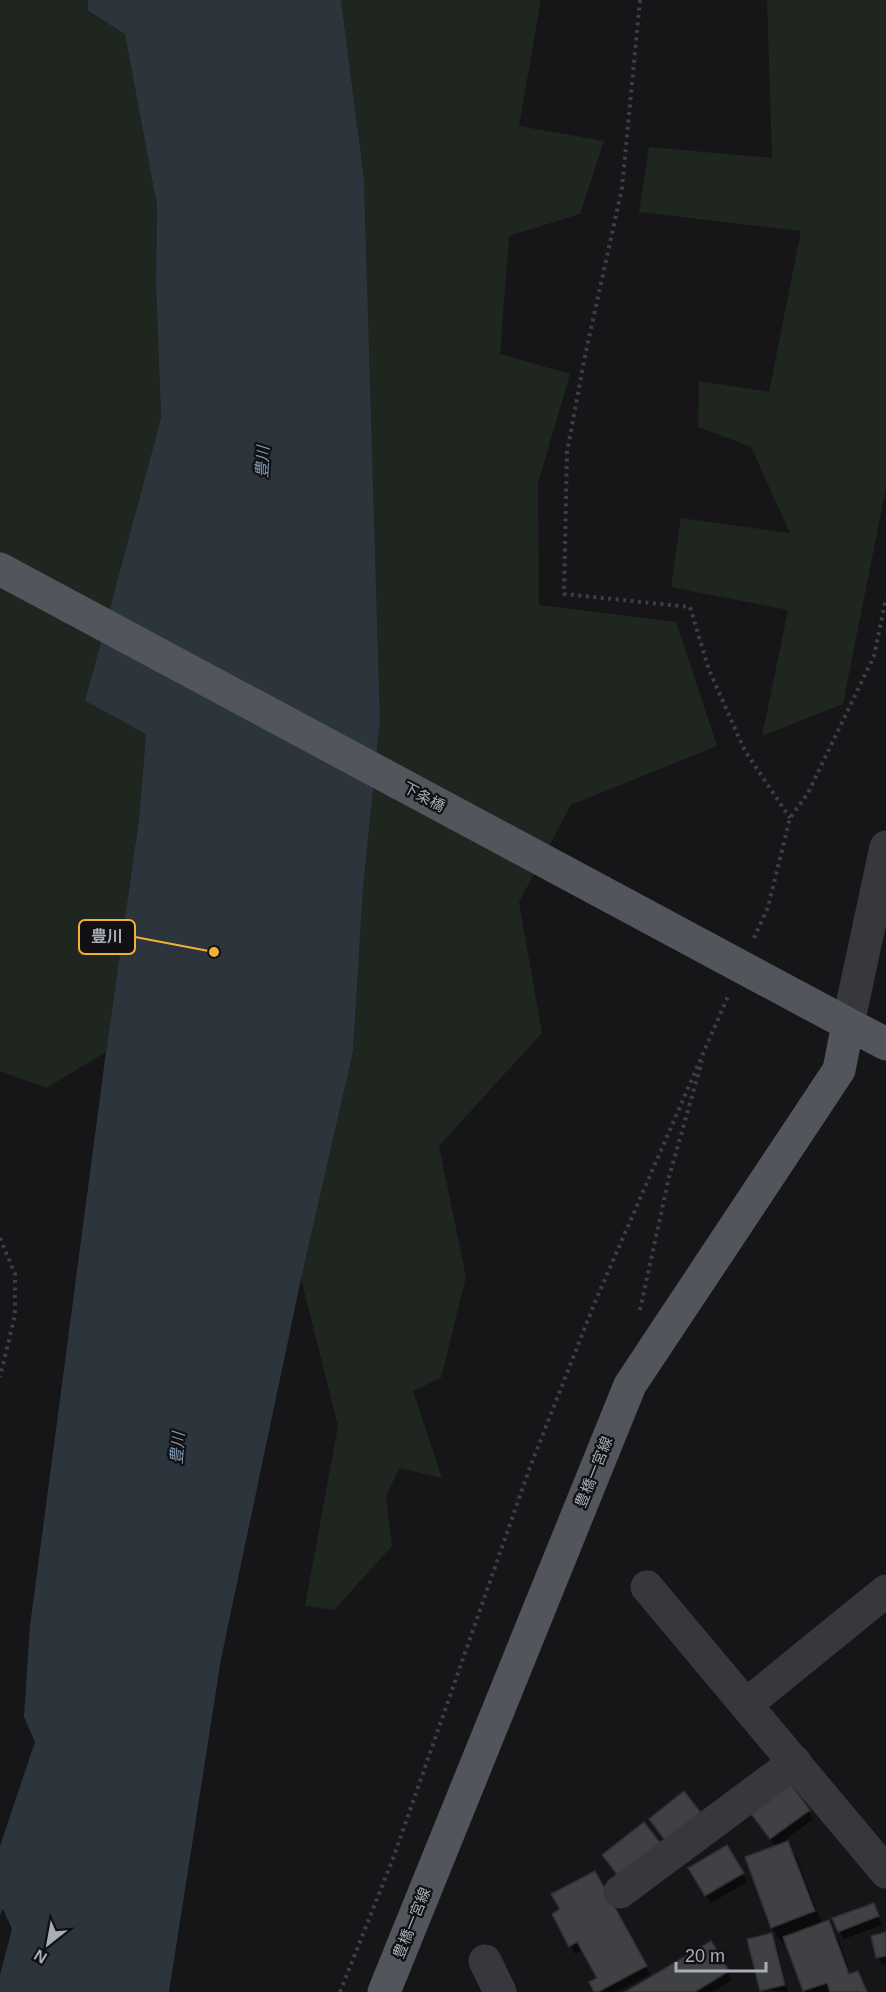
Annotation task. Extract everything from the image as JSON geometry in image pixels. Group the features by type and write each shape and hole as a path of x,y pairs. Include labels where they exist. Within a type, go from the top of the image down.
{"main road":[{"name":"下条橋","path":"0,569 848,1024"},
{"path":"848,1024 886,1044"},
{"name":"豊橋一宮線","path":"384,1992 630,1385 839,1070 848,1024"}],"street":[{"path":"848,1024 886,847"},
{"path":"647,1587 886,1872"},
{"path":"747,1704 886,1591"},
{"path":"620,1892 795,1762"},
{"path":"485,1961 500,1992"}],"path":[{"path":"640,0 622,188 585,356 567,452 564,594 690,607 710,670 746,751 790,818"},
{"path":"754,939 768,907 790,818 808,793 874,656 886,598"},
{"path":"340,1992 394,1856 530,1467 595,1302 730,993"},
{"path":"640,1320 640,1308 669,1177 706,1046"},
{"path":"0,1238 15,1274 15,1315 0,1377"}],"shaded area":[{"path":"0,0 88,0 88,12 125,33 157,206 156,283 161,418 85,701 146,734 139,819 106,1052 46,1088 0,1071"},
{"path":"341,0 541,0 519,126 604,141 580,214 509,236 500,354 570,374 538,483 539,605 676,622 717,746 571,805 519,902 542,1033 439,1146 466,1277 441,1378 413,1391 442,1478 399,1468 386,1497 392,1546 334,1610 305,1606 338,1426 301,1279 353,1052 363,889 380,720 364,179"},
{"path":"767,0 886,0 886,488 843,704 762,736 788,610 671,587 681,518 790,533 751,447 698,427 699,381 769,392 801,231 639,212 649,147 772,158"}],"water":[{"path":"88,0 341,0 364,179 380,720 363,889 353,1052 301,1279 221,1659 169,1992 0,1992 0,1975 12,1929 3,1909 0,1915 0,1846 35,1742 24,1717 30,1626 139,819 146,734 85,701 161,418 156,283 157,206 125,34 88,11"}],"building":[{"path":"789,1782 810,1810 770,1839 749,1811"},
{"path":"684,1791 705,1818 669,1846 649,1819"},
{"path":"644,1822 665,1849 623,1882 602,1855"},
{"path":"788,1841 815,1911 771,1928 745,1857"},
{"path":"727,1845 744,1873 705,1896 688,1868"},
{"path":"595,1871 647,1966 598,1992 594,1992 589,1982 597,1978 577,1942 569,1947 552,1914 560,1909 551,1894"},
{"path":"874,1903 879,1916 838,1932 832,1918"},
{"path":"829,1920 849,1974 858,1971 867,1992 830,1992 827,1983 803,1991 783,1937"},
{"path":"886,1932 886,1956 876,1958 871,1936"},
{"path":"772,1933 785,1985 760,1991 747,1939"},
{"path":"711,1941 729,1971 695,1992 625,1992"}],"place":[{"name":"豊川","path":"214,952"}]}
